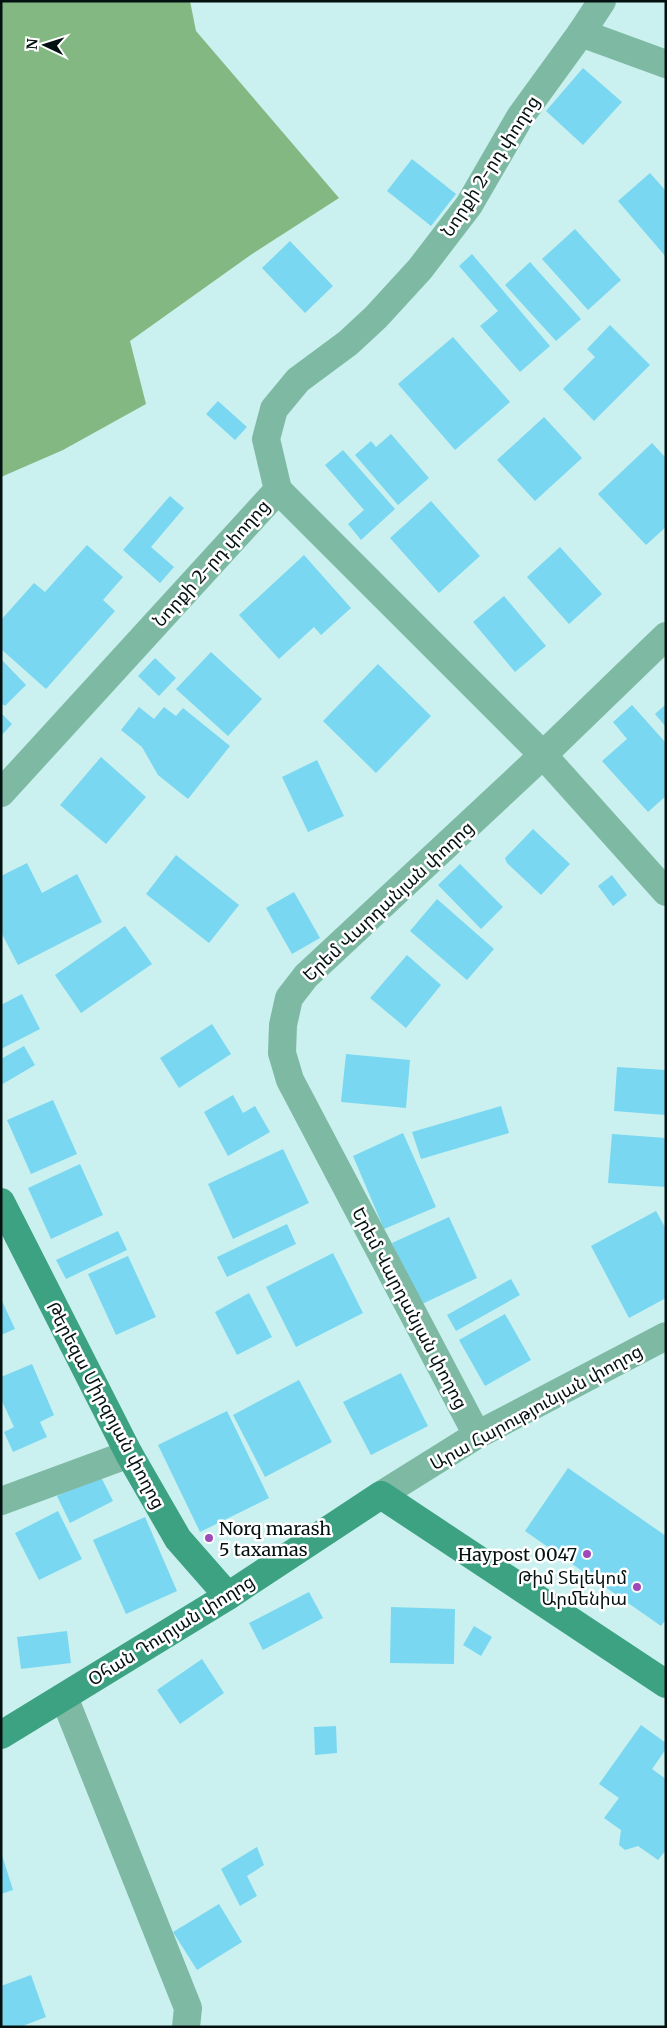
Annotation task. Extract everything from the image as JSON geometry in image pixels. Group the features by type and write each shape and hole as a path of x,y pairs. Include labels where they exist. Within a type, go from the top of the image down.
{"street":[{"name":"Նորքի 2-րդ փողոց","path":"1,793 278,490 266,439 274,409 298,380 348,343 376,317 420,269 469,204 520,116 602,1"},
{"path":"581,33 666,64"},
{"path":"278,490 542,755 666,892"},
{"name":"Երեմ Վարդանյան փողոց","path":"477,1435 290,1080 282,1053 283,1025 289,998 306,976 666,636"},
{"name":"Թերեզա Միրզոյան փողոց","path":"1,1202 129,1454 178,1539 228,1596"},
{"name":"Արա Հարությունյան փողոց","path":"382,1495 477,1435 666,1336"},
{"path":"1,1501 129,1454"},
{"path":"382,1495 666,1684"},
{"name":"Օհան Դուրյան փողոց","path":"1,1735 228,1596 382,1495"},
{"path":"64,1697 188,2008 186,2027"}],"green space":[{"path":"1,1 190,1 196,31 339,198 252,254 130,341 146,404 63,450 1,477"}],"building":[{"path":"583,68 622,102 583,145 546,111"},
{"path":"412,159 456,194 431,226 387,191"},
{"path":"650,173 666,191 666,257 618,201"},
{"path":"575,229 621,280 588,310 542,259"},
{"path":"290,241 333,286 305,313 262,268"},
{"path":"472,254 550,346 520,372 480,326 498,311 459,266"},
{"path":"530,262 581,319 556,341 505,285"},
{"path":"610,325 650,365 594,421 563,389 595,357 587,349"},
{"path":"453,337 510,402 455,450 398,384"},
{"path":"218,401 247,427 235,440 206,414"},
{"path":"544,417 582,458 535,501 497,460"},
{"path":"391,434 429,478 398,505 355,455 371,441 376,447"},
{"path":"652,443 666,458 666,527 646,545 598,494"},
{"path":"343,450 395,509 361,540 348,524 364,510 325,465"},
{"path":"170,496 184,508 151,547 174,567 160,583 123,550"},
{"path":"431,501 480,556 439,593 390,538"},
{"path":"87,545 123,577 103,600 115,611 46,689 1,649 1,620 34,583 45,592"},
{"path":"560,547 602,594 569,624 527,577"},
{"path":"304,555 351,608 321,635 314,627 279,659 239,615"},
{"path":"504,596 546,646 515,672 473,622"},
{"path":"211,652 262,699 228,736 176,689"},
{"path":"155,658 176,678 159,696 138,676"},
{"path":"1,659 26,685 5,706 1,703"},
{"path":"378,664 431,716 376,773 323,721"},
{"path":"666,704 666,727 655,714"},
{"path":"632,705 666,743 666,796 648,812 602,761 627,739 613,722"},
{"path":"139,707 154,719 164,707 176,716 183,708 230,746 188,799 158,775 142,747 121,730"},
{"path":"1,713 12,724 1,736"},
{"path":"101,757 146,797 106,844 60,805"},
{"path":"317,760 344,816 308,832 282,777"},
{"path":"533,829 570,864 541,895 507,863 505,858"},
{"path":"176,855 239,905 209,943 146,894"},
{"path":"27,863 42,893 77,874 102,922 18,965 1,932 1,876"},
{"path":"460,864 503,907 481,929 438,885"},
{"path":"612,875 627,895 613,906 598,886"},
{"path":"294,892 320,938 292,954 266,908"},
{"path":"437,899 494,949 467,980 410,931"},
{"path":"125,926 152,964 81,1013 55,975"},
{"path":"407,955 441,985 406,1028 370,998"},
{"path":"22,994 40,1029 1,1049 1,1005"},
{"path":"212,1024 231,1054 179,1088 160,1058"},
{"path":"24,1046 35,1065 1,1085 1,1059"},
{"path":"346,1054 410,1060 406,1108 341,1102"},
{"path":"617,1067 666,1070 666,1115 614,1111"},
{"path":"233,1095 243,1113 255,1106 270,1132 228,1156 204,1112"},
{"path":"53,1100 77,1154 31,1174 7,1120"},
{"path":"501,1106 509,1133 421,1159 412,1132"},
{"path":"403,1133 436,1207 384,1229 353,1156"},
{"path":"612,1134 666,1138 666,1187 608,1183"},
{"path":"283,1149 309,1203 233,1239 208,1184"},
{"path":"80,1164 103,1215 51,1239 28,1188"},
{"path":"656,1211 666,1229 666,1298 629,1318 591,1246"},
{"path":"449,1217 477,1278 420,1305 392,1243"},
{"path":"287,1224 296,1244 227,1277 217,1257"},
{"path":"118,1231 127,1250 66,1279 56,1260"},
{"path":"333,1253 363,1313 296,1347 266,1287"},
{"path":"128,1256 156,1317 116,1335 88,1274"},
{"path":"511,1279 520,1295 456,1331 447,1315"},
{"path":"249,1293 272,1337 237,1355 215,1312"},
{"path":"1,1299 15,1329 1,1335"},
{"path":"505,1314 531,1360 485,1386 459,1340"},
{"path":"32,1364 54,1415 40,1422 47,1437 13,1452 4,1432 14,1427 1,1399 1,1377"},
{"path":"401,1373 428,1426 371,1455 343,1402"},
{"path":"299,1380 332,1442 265,1477 233,1415"},
{"path":"227,1411 269,1498 200,1532 158,1445"},
{"path":"568,1468 666,1536 666,1619 661,1626 525,1531"},
{"path":"100,1475 113,1501 70,1523 57,1496"},
{"path":"58,1511 82,1559 39,1580 15,1533"},
{"path":"145,1517 177,1591 126,1614 93,1540"},
{"path":"309,1592 323,1618 263,1650 249,1623"},
{"path":"391,1607 455,1609 454,1664 390,1663"},
{"path":"474,1626 492,1637 481,1656 463,1645"},
{"path":"67,1631 71,1663 21,1669 17,1637"},
{"path":"202,1659 224,1693 180,1724 157,1690"},
{"path":"641,1725 666,1743 666,1749 652,1769 666,1779 666,1850 658,1860 638,1846 625,1850 619,1845 621,1830 604,1818 619,1798 599,1784"},
{"path":"336,1726 337,1753 315,1755 314,1727"},
{"path":"257,1847 264,1865 247,1876 257,1896 240,1906 221,1869"},
{"path":"1,1852 13,1890 1,1894"},
{"path":"219,1904 242,1942 197,1970 173,1932"},
{"path":"31,1975 46,2017 20,2027 3,2027 1,2022 1,1986"}],"place":[{"name":"Norq marash 5 taxamas","path":"209,1538"},
{"name":"Haypost 0047","path":"587,1554"},
{"name":"Թիմ Տելեկոմ Արմենիա","path":"637,1587"}]}
